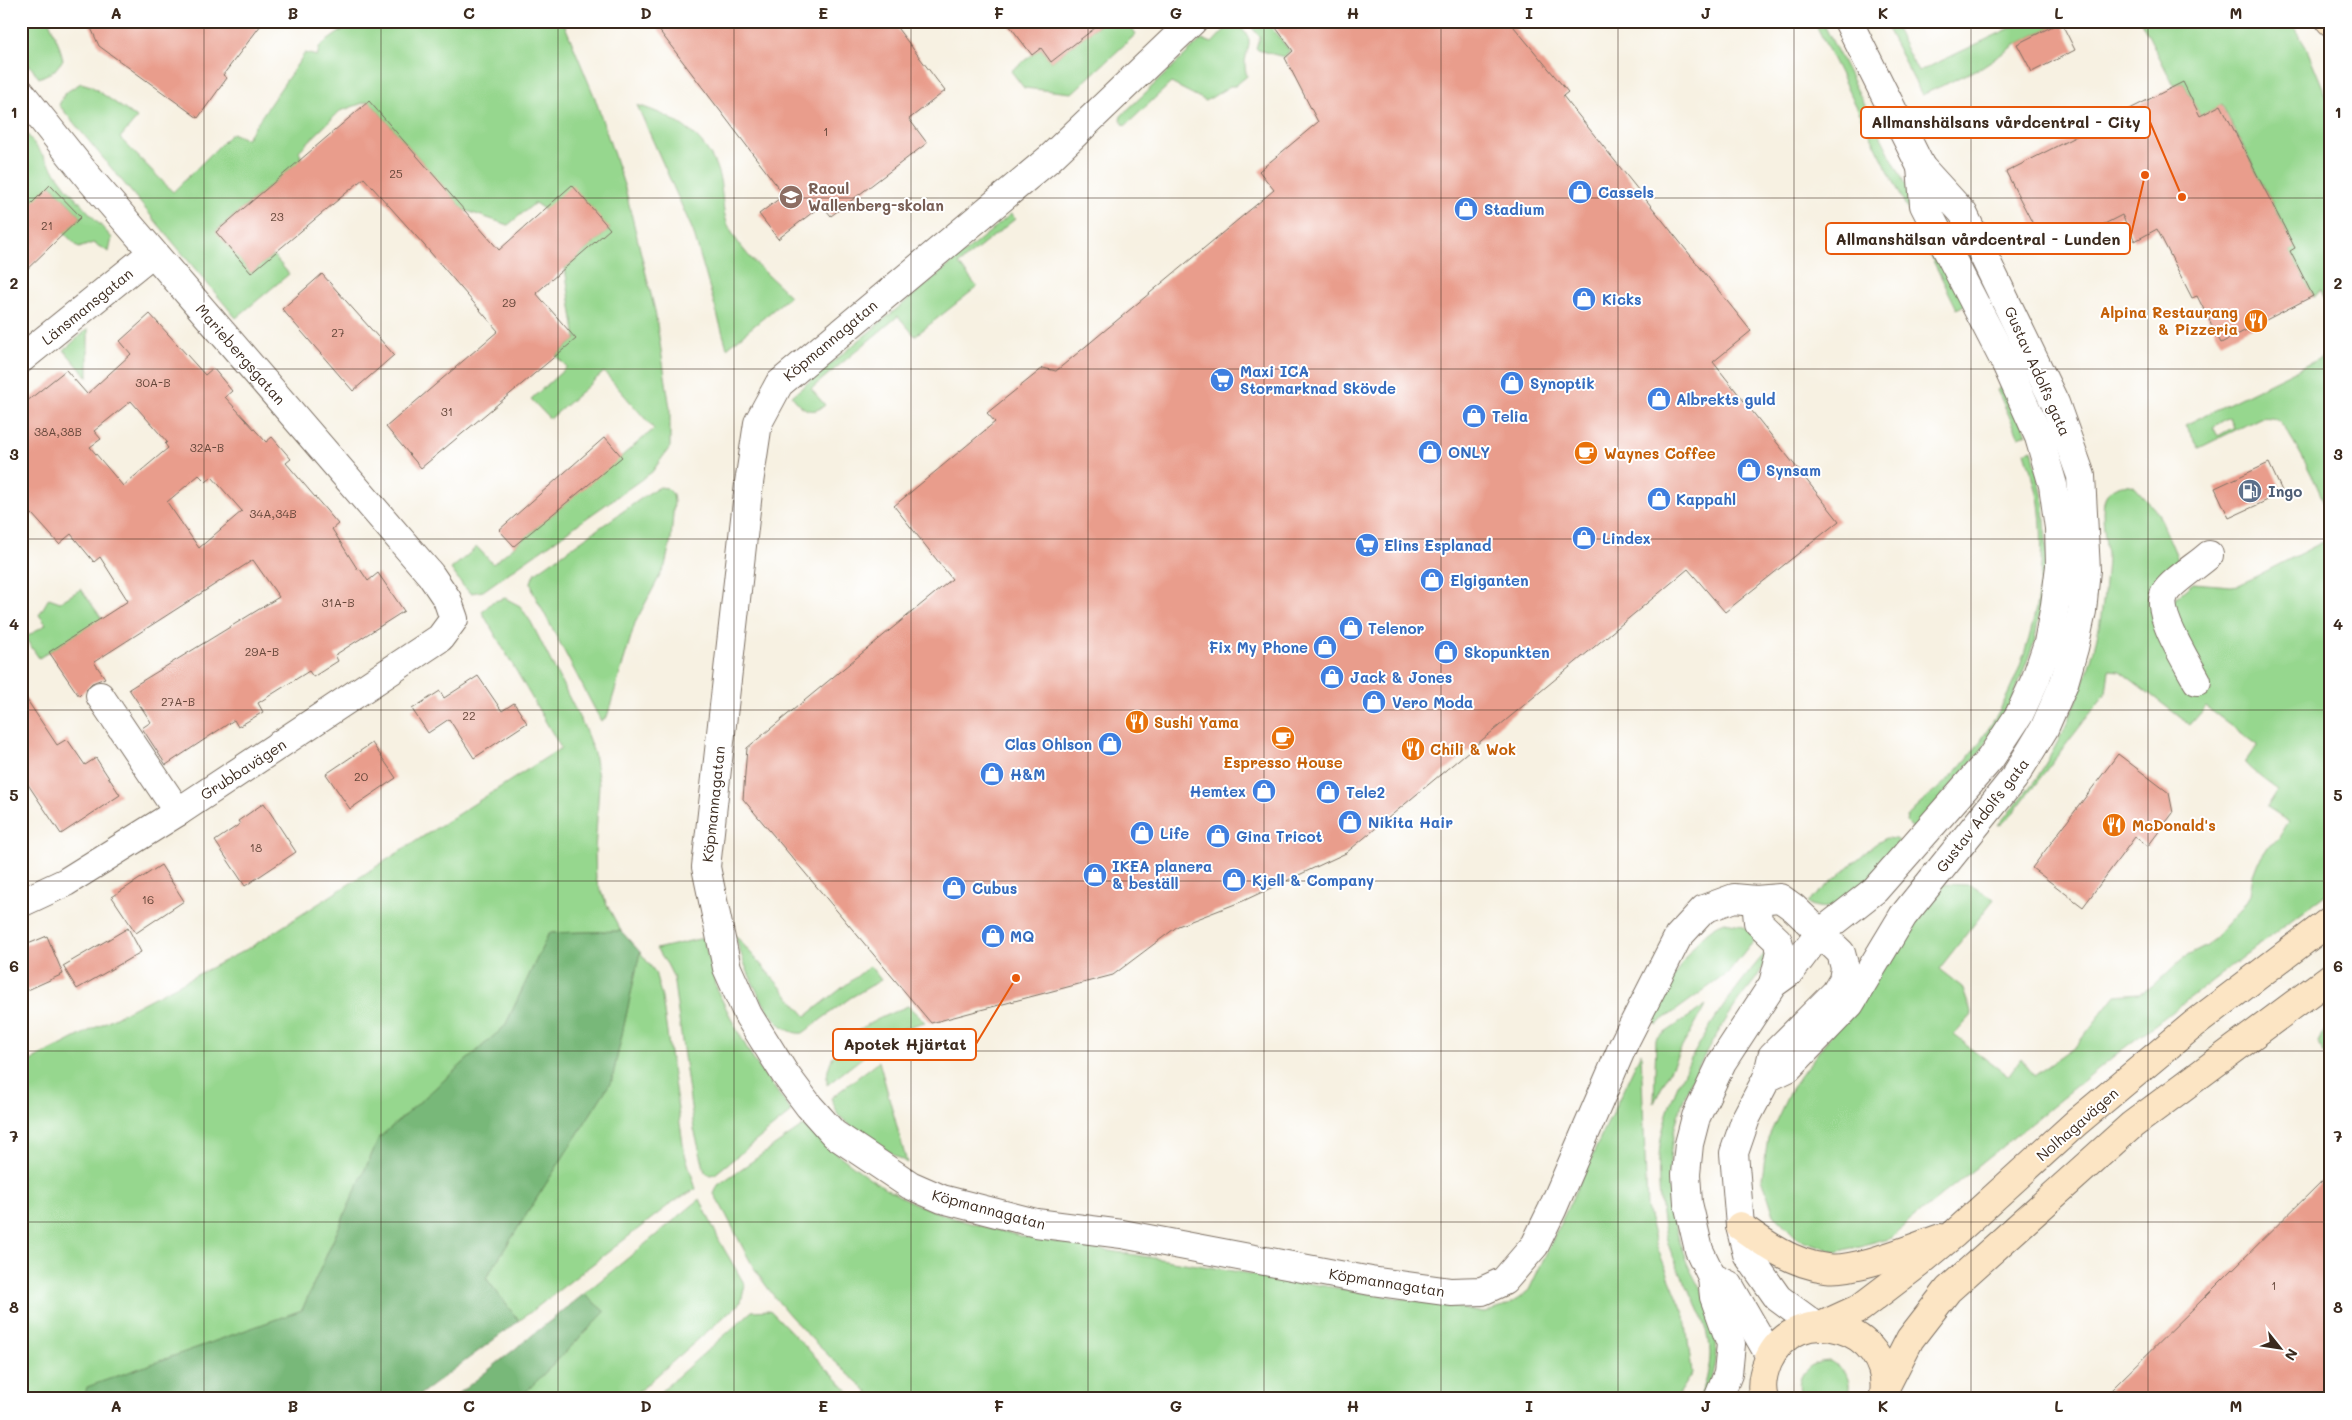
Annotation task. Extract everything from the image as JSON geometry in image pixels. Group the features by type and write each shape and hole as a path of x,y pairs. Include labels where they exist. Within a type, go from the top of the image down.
{"street":[{"name":"Köpmannagatan","path":"1193,21 1050,158 779,384 758,423 748,493 706,867 727,968 748,1014 785,1074 809,1106 834,1134 910,1185 942,1199 1036,1223 1122,1234 1371,1281 1451,1292 1482,1291 1504,1281 1535,1244 1552,1210 1625,1041 1678,937 1704,909 1734,898 1756,900 1780,898 1794,908 1841,953 1845,968 1843,980 1835,993 1772,1056 1767,1078"},
{"name":"Gustav Adolfs gata","path":"1767,1078 1788,1068 1850,1004 1903,916 2014,778 2044,729 2064,683 2082,611 2086,570 2081,476 2065,425 1963,213 1921,167 1848,21"},
{"name":"Mariebergsgatan","path":"25,107 245,357 430,574 448,599 454,619"},
{"name":"Gustav Adolfs gata","path":"1718,1399 1728,1374 1731,1344 1714,1297 1712,1277 1699,1250 1688,1203 1686,1174 1689,1144 1696,1117 1722,1062 1773,984 1791,971 1819,934 1874,890 1990,759 2019,715 2036,678 2048,643 2055,605 2060,566 2059,528 2053,485 2039,437 2007,366 1924,205 1921,167"},
{"name":"Länsmansgatan","path":"21,359 152,253"},
{"path":"2197,681 2164,616 2162,603 2165,593 2174,582 2187,575 2209,555"},
{"name":"Grubbavägen","path":"21,903 66,882 178,812 422,651 440,638 454,619"},
{"path":"100,696 178,812"},
{"path":"1756,900 1758,922 1778,941 1781,951 1773,984"},
{"name":"Nolhagavägen","path":"1770,1356 1782,1341 1798,1331 1819,1326 1860,1308 1954,1234 2077,1122 2185,1031 2331,920"},
{"path":"1884,1393 1910,1339 1948,1290 2132,1125 2328,980"},
{"path":"1767,1078 1746,1118 1734,1153 1740,1226 1747,1254 1778,1298 1819,1326 1847,1330 1867,1343 1881,1364 1884,1393"},
{"path":"1740,1226 1772,1248 1795,1259 1826,1268 1857,1265 1954,1234"},
{"name":"Gustav Adolfs gata","path":"1712,1277 1728,1285 1770,1356"},
{"path":"1762,1397 1762,1381 1770,1356"}],"green space":[{"path":"21,21 49,21 63,60 54,71 39,78 21,54"},
{"path":"355,21 563,21 595,98 625,188 655,311 670,408 670,447 652,472 483,591 471,593 464,587 451,569 477,547 493,564 654,429 604,372 550,419 531,399 567,367 556,356 576,339 565,268 610,229 572,186 545,210 535,203 508,225 464,210 369,101 340,111 299,151 302,159 216,231 251,273 273,255 289,274 236,318 59,105 65,93 81,83 91,86 137,118 120,138 173,192 232,133 246,139 305,53 317,56 320,46"},
{"path":"1104,21 1127,21 1136,34 1072,93 1024,88 1011,71 1041,48 1051,62"},
{"path":"1233,21 1245,32 1249,40 1245,60 1247,76 1235,86 1230,86 1206,101 1171,83 1125,126 1120,120 1121,116 1202,39 1212,43"},
{"path":"1246,21 1266,21 1290,51 1284,57 1258,50 1256,48 1260,37"},
{"path":"1814,21 1822,21 1966,304 1957,309"},
{"path":"1883,21 1892,21 1918,72 2025,21 2063,21 2017,44 1980,68 1922,95"},
{"path":"2141,21 2290,21 2306,47 2331,107 2331,313 2320,292 2313,296 2290,251 2295,248 2222,105 2200,116 2183,82 2174,86"},
{"path":"637,105 678,123 690,131 709,152 720,180 726,220 733,235 756,263 790,296 727,348 693,231"},
{"path":"24,130 67,188 112,238 109,252 93,243 79,248 64,233 81,217 51,185 21,214 21,133"},
{"path":"1011,214 1015,219 959,264 977,287 915,336 898,316 811,389 825,405 820,409 806,409 795,400 792,396"},
{"path":"88,329 88,378 64,350"},
{"path":"2331,353 2331,890 2119,1052 1889,1238 1837,1252 1798,1239 1774,1215 1762,1178 1768,1138 1791,1089 1942,884 1970,885 1994,899 1939,969 1962,987 1972,1015 1954,1035 2008,1076 2021,1058 2034,1076 2075,1047 2116,995 2139,993 2152,987 2183,958 2207,946 2241,909 2250,895 2253,875 2258,862 2270,844 2278,839 2289,821 2267,807 2278,790 2245,763 2258,745 2206,707 2190,725 2120,671 2109,670 2106,693 2013,813 2002,824 1998,825 2043,768 2075,706 2083,684 2101,616 2107,560 2103,511 2105,498 2113,488 2121,485 2134,486 2158,513 2182,568 2167,605 2193,583 2239,585 2323,542 2329,523 2323,500 2301,455 2279,422 2271,418 2260,418 2199,448 2185,425","holes":["2229,417 2234,427 2218,436 2213,427"]},
{"path":"2006,384 2027,434 2019,437 1997,390"},
{"path":"2032,449 2044,502 2047,559 2045,588 2034,643 2012,701 1980,752 1913,829 1906,822 1907,817 1957,771 1976,747 2001,708 2014,681 2024,653 2033,624 2041,564 2039,503 2025,452"},
{"path":"660,487 667,488 673,494 674,502 671,539 665,566 635,623 607,717 601,721 533,592 531,582 534,574"},
{"path":"81,589 102,619 39,658 25,638 46,624 39,615 49,598 60,602"},
{"path":"505,598 520,606 531,622 584,727 594,753 599,784 595,852 596,879 621,931 549,933 505,1026 379,1138 302,1310 88,1387 84,1399 21,1399 21,1066 251,947 561,748 482,612 492,602"},
{"path":"1886,838 1895,839 1902,843 1872,878 1848,900 1834,906 1821,907 1807,903 1874,845"},
{"path":"1725,922 1741,925 1757,937 1729,972 1656,1025 1652,1019 1682,963 1701,938 1712,928"},
{"path":"621,931 640,952 612,1080 486,1278 519,1321 414,1399 84,1399 87,1387 302,1310 379,1138 505,1026 549,933"},
{"path":"735,935 806,1016 870,966 881,980 850,998 803,1033 791,1031 779,1023 759,996 744,962"},
{"path":"703,938 718,992 737,1030 753,1059 792,1112 715,1174 710,1175 705,1172 694,1129 673,976 656,949"},
{"path":"640,952 655,972 662,998 684,1151 696,1189 673,1202 519,1321 486,1278 612,1080"},
{"path":"1766,952 1760,972 1728,1016 1698,1068 1681,1105 1672,1143 1669,1171 1675,1225 1686,1259 1709,1307 1715,1330 1716,1353 1712,1376 1704,1399 1698,1399 1707,1374 1710,1352 1707,1332 1700,1312 1681,1275 1665,1232 1659,1185 1661,1138 1676,1089 1702,1039 1734,992"},
{"path":"1706,1005 1678,1054 1654,1103 1656,1039"},
{"path":"908,1006 925,1022 898,1030 827,1085 828,1069 842,1044 867,1025"},
{"path":"2331,1027 2331,1061 2318,1042 2325,1030"},
{"path":"1641,1052 1647,1208 1657,1247 1685,1316 1692,1373 1675,1399 876,1399 801,1328 774,1297 755,1270 714,1194 718,1185 803,1126 857,1169 901,1197 943,1214 983,1227 1025,1237 1484,1312 1508,1305 1529,1290"},
{"path":"879,1061 907,1163 861,1134 838,1115 831,1098"},
{"path":"700,1199 720,1242 745,1285 741,1302 630,1399 519,1399 605,1312 584,1294"},
{"path":"584,1294 605,1312 519,1399 452,1399"},
{"path":"770,1310 856,1399 652,1399 752,1311"},
{"path":"1828,1361 1844,1371 1849,1386 1847,1399 1802,1399 1799,1384 1804,1372 1814,1364"}],"building":[{"path":"88,21 264,21 223,75 227,78 198,118 99,46"},
{"path":"652,21 892,21 945,91 909,119 927,143 831,216 822,205 778,239 759,214 784,195"},
{"path":"1006,21 1104,21 1051,62 1041,48 1032,55"},
{"name":"Elins Esplanad","path":"1271,21 1509,21 1568,92 1563,96 1751,331 1713,362 1839,521 1725,612 1688,569 1346,853 1243,901 1178,926 1113,975 931,1023 743,799 747,748 952,579 894,506 995,422 987,413 1043,368 1056,371 1274,190 1259,171 1318,122 1285,58 1293,51"},
{"path":"2061,22 2075,50 2032,72 2017,44"},
{"path":"2183,82 2200,116 2221,105 2295,248 2290,251 2313,296 2221,343 2197,296 2192,298 2157,229 2135,241 2122,215 2048,253 2006,172"},
{"path":"369,101 499,250 572,185 610,229 536,293 576,339 421,468 386,427 498,331 424,245 364,178 251,273 216,232"},
{"path":"50,185 81,217 21,275 21,214"},
{"path":"322,274 394,355 353,391 282,309"},
{"path":"150,314 205,375 213,368 232,391 225,397 266,442 272,437 291,459 286,463 338,524 332,529 358,570 360,569 368,581 378,573 404,611 335,655 338,661 313,677 309,671 258,703 263,712 238,727 234,720 166,765 142,728 151,722 129,689 279,597 253,560 94,662 105,678 92,683 79,696 49,652 128,601 100,557 94,562 71,534 59,544 32,514 21,522 21,406 66,370 87,394 131,354 120,341","holes":["131,401 167,442 165,444 168,448 123,486 90,447 101,439 94,431","199,475 206,482 212,477 242,511 199,548 167,502"]},
{"path":"605,437 622,457 514,546 499,530"},
{"path":"2269,463 2283,493 2229,518 2215,488"},
{"path":"478,676 502,711 514,703 527,723 474,758 449,719 428,733 412,709 440,691 444,698"},
{"path":"21,691 57,745 67,739 85,765 96,758 120,795 61,834 21,774"},
{"path":"372,743 396,778 350,809 326,774"},
{"name":"McDonald's","path":"2118,754 2169,793 2173,813 2148,846 2135,837 2083,907 2032,868"},
{"path":"264,803 296,852 245,886 215,841 240,824 238,821"},
{"path":"161,865 184,901 136,933 112,897"},
{"path":"128,928 141,952 77,989 63,966"},
{"path":"47,936 63,974 21,993 21,947"},
{"path":"2331,1172 2331,1399 2102,1399"}],"place":[{"name":"Allmanshälsan vårdcentral - Lunden","path":"2145,175"},
{"name":"Cassels","path":"1580,192"},
{"name":"Raoul Wallenberg-skolan","path":"791,197"},
{"name":"Allmanshälsans vårdcentral - City","path":"2182,197"},
{"name":"Stadium","path":"1466,209"},
{"name":"Kicks","path":"1584,299"},
{"name":"Alpina Restaurang & Pizzeria","path":"2256,321"},
{"name":"Maxi ICA Stormarknad Skövde","path":"1222,380"},
{"name":"Synoptik","path":"1512,383"},
{"name":"Albrekts guld","path":"1659,399"},
{"name":"Telia","path":"1474,416"},
{"name":"ONLY","path":"1430,452"},
{"name":"Waynes Coffee","path":"1586,453"},
{"name":"Synsam","path":"1749,470"},
{"name":"Ingo","path":"2250,491"},
{"name":"Kappahl","path":"1659,499"},
{"name":"Lindex","path":"1584,538"},
{"name":"Elins Esplanad","path":"1367,545"},
{"name":"Elgiganten","path":"1432,580"},
{"name":"Telenor","path":"1351,628"},
{"name":"Fix My Phone","path":"1325,647"},
{"name":"Skopunkten","path":"1446,652"},
{"name":"Jack & Jones","path":"1332,677"},
{"name":"Vero Moda","path":"1374,702"},
{"name":"Sushi Yama","path":"1137,722"},
{"name":"Espresso House","path":"1283,738"},
{"name":"Clas Ohlson","path":"1110,744"},
{"name":"Chili & Wok","path":"1413,749"},
{"name":"H&M","path":"992,774"},
{"name":"Hemtex","path":"1264,791"},
{"name":"Tele2","path":"1328,792"},
{"name":"Nikita Hair","path":"1350,822"},
{"name":"McDonald's","path":"2114,825"},
{"name":"Life","path":"1142,833"},
{"name":"Gina Tricot","path":"1218,836"},
{"name":"IKEA planera & beställ","path":"1095,875"},
{"name":"Kjell & Company","path":"1234,880"},
{"name":"Cubus","path":"954,888"},
{"name":"MQ","path":"993,936"},
{"name":"Apotek Hjärtat","path":"1016,978"}]}
